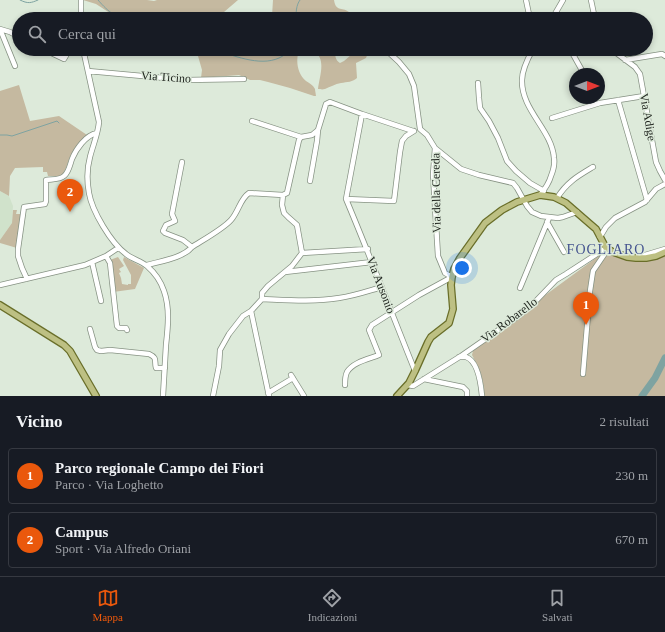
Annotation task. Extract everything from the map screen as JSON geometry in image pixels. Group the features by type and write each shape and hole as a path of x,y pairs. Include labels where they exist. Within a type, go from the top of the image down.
{"main road":[{"path":"397,396 408,385 431,337 449,323 453,309 451,285 452,278 454,269 460,258 485,223 502,210 517,202 542,193 557,198 577,212 596,230 607,248 613,252 627,257 646,258 656,256 665,250"},
{"path":"0,305 70,350 96,396"}],"street":[{"path":"81,0 81,12"},
{"path":"526,0 529,12"},
{"path":"556,12 563,0"},
{"path":"591,0 594,12"},
{"path":"0,31 12,33"},
{"path":"0,31 15,66"},
{"path":"653,55 662,54 665,56"},
{"path":"58,56 64,59 66,56"},
{"path":"85,56 99,122 89,162 89,193 101,221 118,248 127,256 147,266 158,278 164,289 168,304 168,322 163,396"},
{"path":"362,114 346,199 394,200 402,141 413,131 420,129 414,86 409,74 393,56"},
{"path":"478,83 480,108 498,138 507,161 516,171 542,193 550,180 554,158 551,145 524,98 522,80 529,56"},
{"path":"574,56 581,68"},
{"name":"Via Adige","path":"620,56 635,67 640,74 656,162 665,180"},
{"path":"625,60 650,56"},
{"name":"Via Ticino","path":"88,71 186,80 244,79"},
{"path":"605,102 644,96"},
{"path":"618,100 647,200"},
{"path":"310,181 318,130 326,104 330,102 413,131"},
{"path":"552,118 597,104"},
{"path":"252,121 301,136 312,135 318,130"},
{"name":"Via della Cereda","path":"420,129 435,148 433,175 438,256 445,273 452,278"},
{"path":"27,279 18,256 24,207 45,204 46,180 65,176 72,157 85,140 94,133 97,133"},
{"path":"147,266 183,254 217,231 231,220 248,193 283,195 287,193 301,136"},
{"path":"435,148 461,169 480,176 512,183 518,188 527,206 532,212 548,220 564,252"},
{"path":"182,162 172,214 175,221 166,225 164,231 165,233 183,240 192,247"},
{"path":"557,198 565,186 594,167"},
{"path":"600,237 606,227 615,218 647,200 656,189 665,184"},
{"path":"213,396 219,366 220,350 229,334 243,316 251,311 262,299 262,293 268,286 292,266 302,252 297,226 284,213 282,205 283,195"},
{"name":"Via Ausonio","path":"346,199 368,249 415,371"},
{"path":"548,220 577,212"},
{"path":"520,288 548,220"},
{"path":"0,285 74,268 106,256 118,248"},
{"path":"583,374 593,271 607,248"},
{"name":"Via Robarello","path":"408,385 413,386 459,357 520,315 556,280 607,248"},
{"path":"302,252 368,249"},
{"path":"106,256 110,263 117,326 119,328 126,328 127,330"},
{"path":"92,262 101,301"},
{"path":"285,272 372,262"},
{"path":"345,385 345,378 354,365 379,355 369,330 372,325 419,295 452,278"},
{"path":"262,299 321,300 340,298 382,287"},
{"path":"251,311 269,395 292,377 304,396"},
{"path":"90,329 96,350 150,354 155,358 156,368 165,368"},
{"path":"459,357 465,357 475,365 481,382 482,396"},
{"path":"424,379 463,387 467,391 467,396"}],"shaded area":[{"path":"83,0 238,0 224,12 108,12 96,4"},
{"path":"273,0 334,0 336,7 348,12 272,12"},
{"path":"198,56 298,56 299,72 315,89 316,96 260,80 250,80 239,75 201,78 202,70"},
{"path":"318,56 335,56 340,63 350,56 367,56 366,58 356,63 357,78 350,82 337,84 325,89 318,89 321,74"},
{"path":"19,85 30,121 59,116 87,135 74,150 65,171 61,176 48,176 47,172 43,172 43,167 15,168 10,176 9,196 0,191 0,91"},
{"path":"0,191 9,196 13,206 12,223 0,240"},
{"path":"13,210 17,210 16,214 21,214 17,248 0,243 0,240 12,223"},
{"path":"600,255 643,261 665,255 665,396 484,396 482,380 472,355 473,351"},
{"path":"118,257 124,266 119,269 121,272 119,273 122,284 131,284 131,275 123,260 124,257 144,268 135,289 113,292 110,260"}],"waterway":[{"path":"20,0 29,3 38,0"},
{"path":"98,0 110,12"},
{"path":"296,12 300,0"},
{"path":"234,56 255,61 271,60 282,56"},
{"path":"0,135 12,136 57,121 59,123"},
{"path":"642,396 655,378 665,358"}],"place":[{"name":"Campus","path":"70,212"},
{"name":"Parco regionale Campo dei Fiori","path":"586,325"}],"district":[{"name":"FOGLIARO","path":"606,249"}]}
